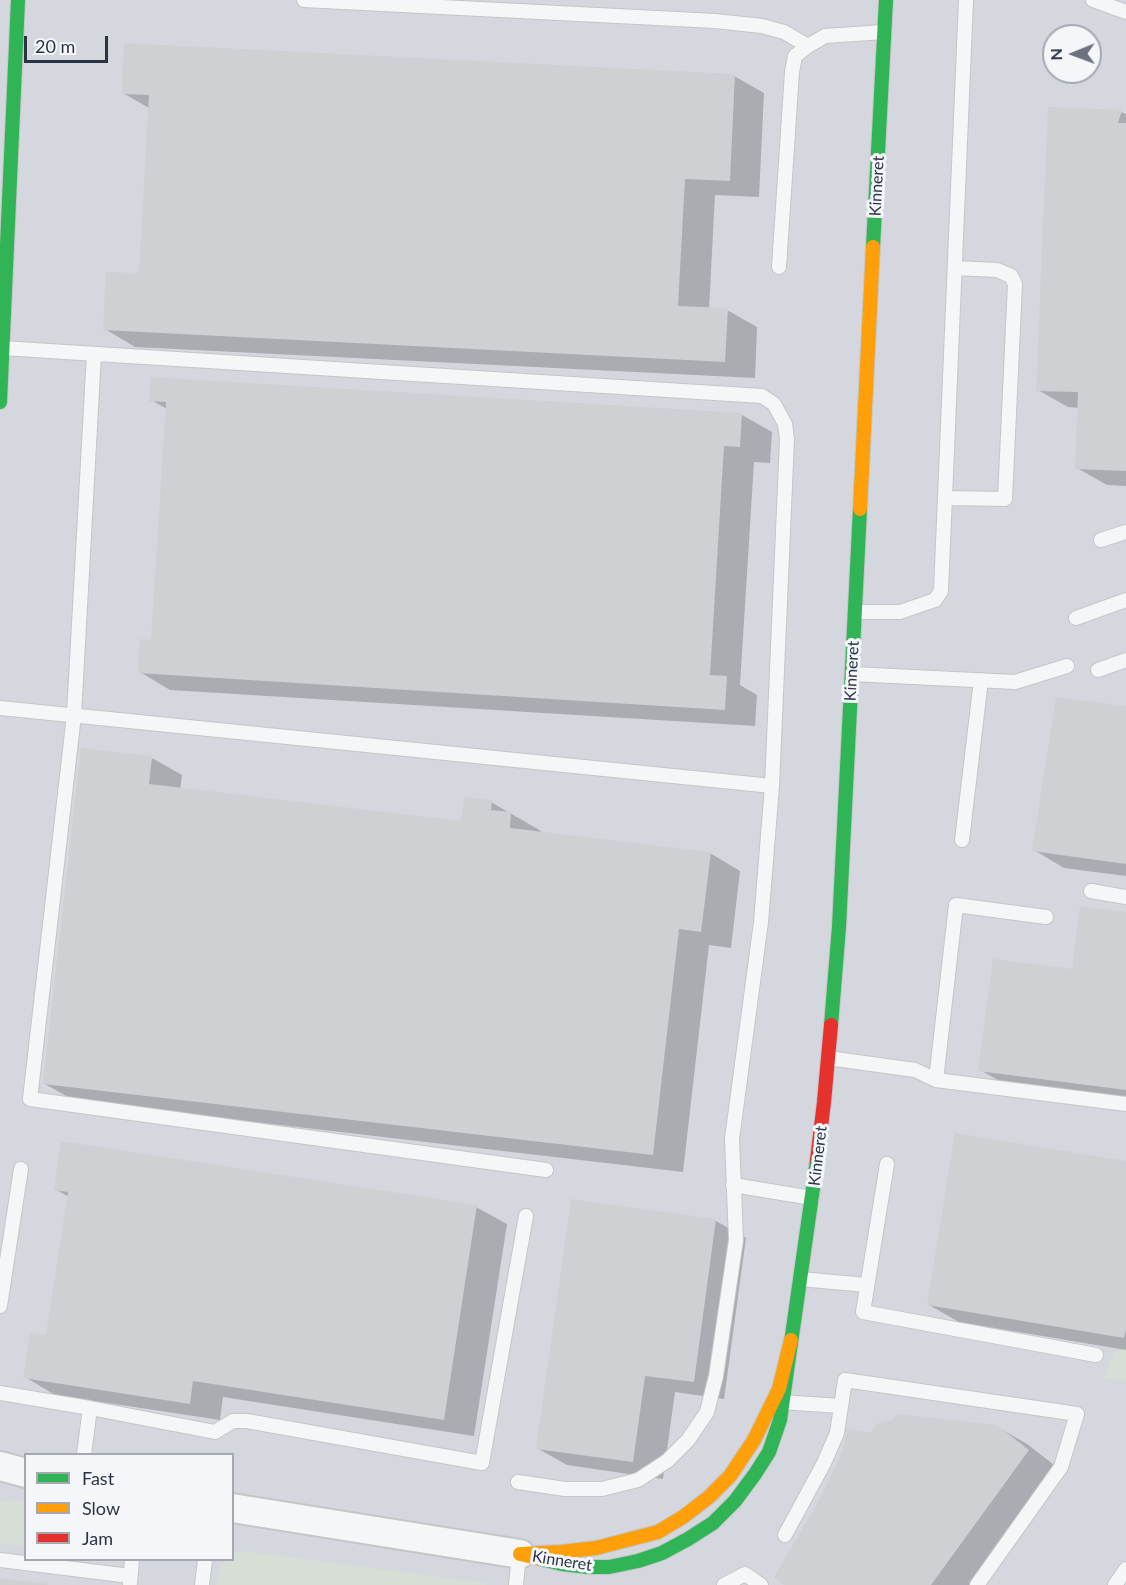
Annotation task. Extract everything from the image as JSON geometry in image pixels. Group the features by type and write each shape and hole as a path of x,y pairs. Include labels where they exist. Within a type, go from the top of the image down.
{"street":[{"path":"0,402 18,0"},
{"name":"Kinneret","path":"234,1508 520,1554 562,1564 575,1570 609,1567 638,1562 662,1553 713,1523 735,1501 769,1452 780,1420 777,1402 791,1340 813,1198 839,927 886,0"},
{"name":"Kinneret","path":"520,1554 596,1548 658,1532 709,1497 730,1476 777,1402"},
{"path":"0,1466 24,1472"},
{"path":"0,1483 24,1479"}],"lane":[{"path":"304,0 715,21 762,26 784,32 808,46"},
{"path":"855,612 900,612 935,600 941,591 966,0"},
{"path":"1093,0 1126,12"},
{"path":"779,267 795,56 825,36 885,32"},
{"path":"945,498 1005,499 1016,284 1011,276 998,270 955,268"},
{"path":"2,348 762,396 774,404 785,424 787,439 772,786 761,922 732,1139 736,1240 716,1376 706,1412 688,1440 667,1461 638,1480 602,1489 565,1489 518,1482"},
{"path":"94,354 74,716 30,1099 546,1170"},
{"path":"1101,540 1126,532"},
{"path":"1076,618 1126,600"},
{"path":"1098,670 1126,660"},
{"path":"852,674 1015,682 1067,666"},
{"path":"962,840 981,680"},
{"path":"0,708 772,786"},
{"path":"1091,891 1126,897"},
{"path":"936,1080 956,905 1046,917"},
{"path":"828,1058 915,1070 936,1080 1126,1104"},
{"path":"887,1164 863,1312 1096,1355"},
{"path":"0,1306 21,1169"},
{"path":"734,1185 813,1198"},
{"path":"0,1393 214,1432 233,1422 247,1421 482,1463 526,1216"},
{"path":"800,1279 867,1285"},
{"path":"785,1535 824,1463 837,1432 845,1380 1077,1414 1061,1467 977,1585"},
{"path":"777,1402 841,1406"},
{"path":"84,1453 90,1408"},
{"path":"573,1551 575,1570"},
{"path":"516,1585 520,1554"},
{"path":"0,1560 130,1580 132,1561"},
{"path":"202,1585 205,1561"},
{"path":"1115,1585 1126,1569"},
{"path":"724,1585 746,1574 761,1585"}],"shaded area":[{"path":"0,0 1126,0 1126,1585 0,1585"},
{"path":"1126,1348 1126,1381 1104,1378 1114,1352"},
{"path":"14,1500 24,1502 24,1546 0,1544 0,1502"},
{"path":"244,1551 486,1583 487,1585 216,1585 220,1565 224,1561 234,1561 234,1553"}],"building":[{"path":"124,43 735,74 730,181 685,179 678,306 728,308 725,362 103,330 106,272 139,273 149,95 122,94"},
{"path":"1048,107 1122,110 1118,123 1126,123 1126,471 1075,469 1078,392 1036,391"},
{"path":"151,377 742,413 740,447 724,446 710,675 727,676 725,710 138,673 140,639 151,640 166,402 149,401"},
{"path":"1056,697 1126,706 1126,864 1032,851"},
{"path":"81,748 152,756 149,784 461,821 464,797 492,800 491,810 511,812 510,828 711,852 701,932 679,929 653,1155 43,1084"},
{"path":"1080,906 1126,912 1126,1090 978,1071 993,959 1072,969"},
{"path":"955,1133 1126,1161 1126,1329 1124,1338 927,1305"},
{"path":"61,1141 477,1205 444,1420 193,1381 190,1404 23,1378 30,1333 46,1335 68,1192 54,1190"},
{"path":"571,1199 716,1219 694,1382 645,1376 633,1462 536,1449"},
{"path":"897,1414 997,1425 1029,1450 931,1585 784,1585 774,1577 821,1497 842,1453 847,1429 871,1433 875,1424 893,1420"},
{"path":"0,1578 48,1584 0,1585"}],"traffic: fast":[{"path":"0,402 18,0"},
{"path":"873,247 886,0"},
{"path":"831,1025 839,927 860,509"},
{"path":"537,1558 562,1564 609,1567 662,1553 713,1523 735,1501 755,1474 769,1452 780,1420 817,1160"}],"traffic: slow":[{"path":"860,509 873,247"},
{"path":"537,1558 520,1554 596,1548 658,1532 709,1497 730,1476 754,1440 779,1389 791,1340"}],"traffic: jam":[{"path":"817,1160 831,1025"}]}
